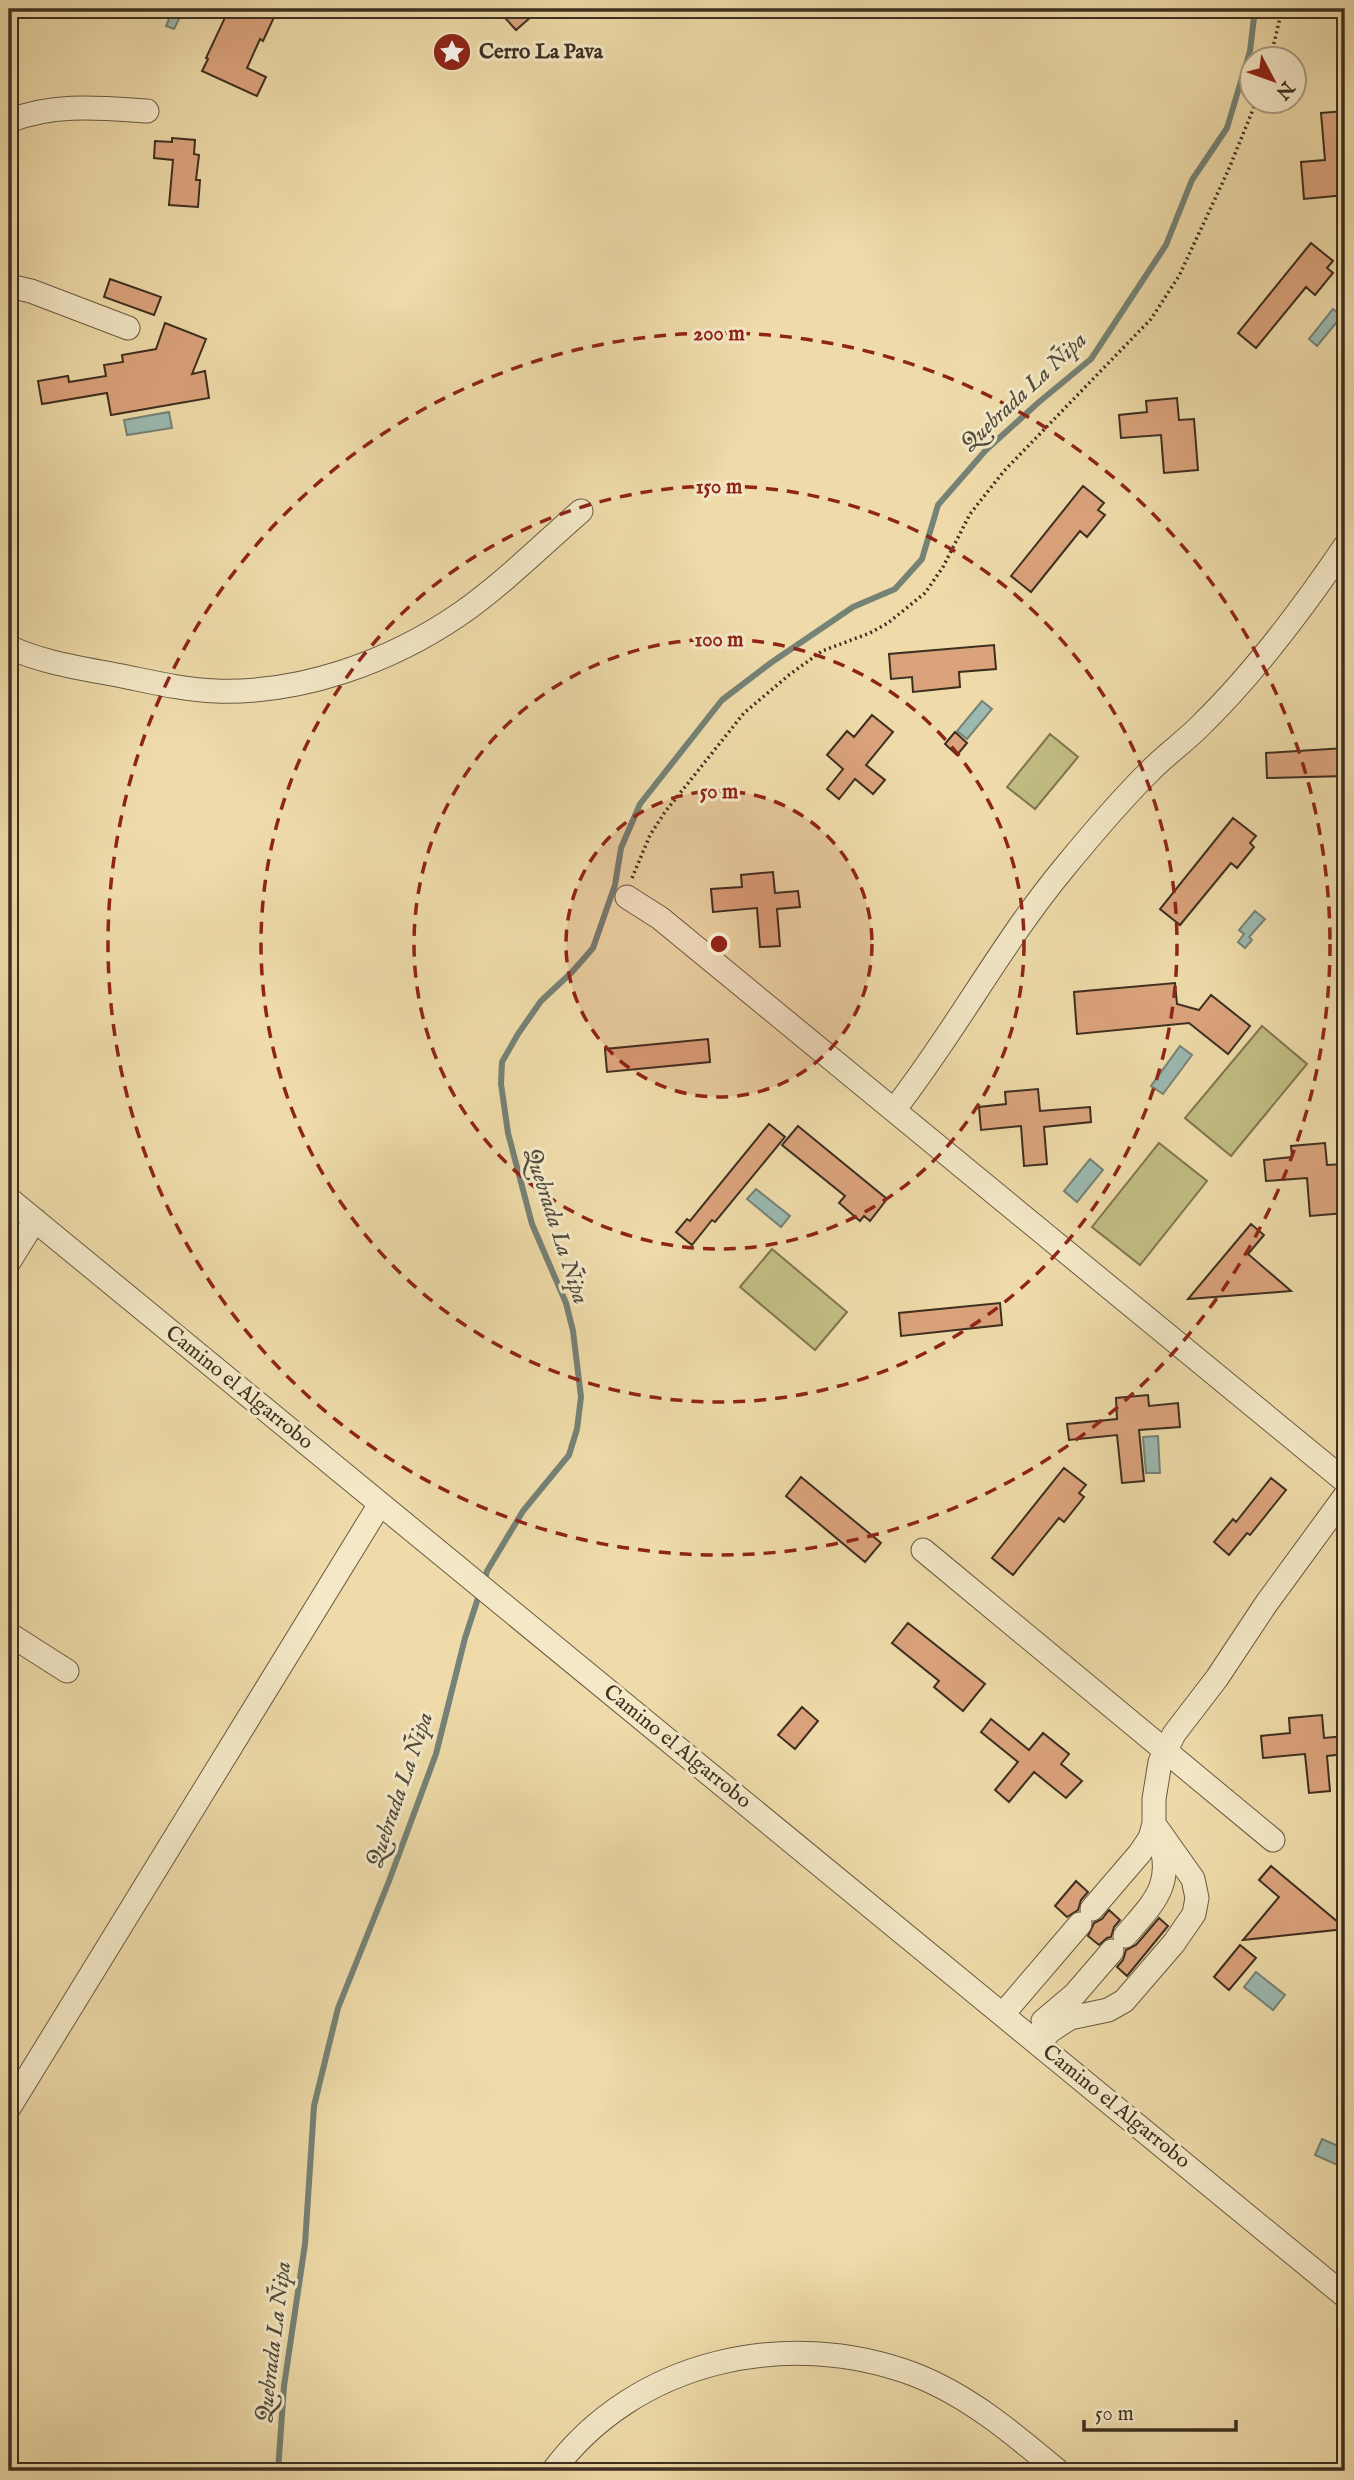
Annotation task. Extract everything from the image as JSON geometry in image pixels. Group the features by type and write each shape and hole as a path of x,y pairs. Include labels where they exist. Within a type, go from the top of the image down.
{"street":[{"path":"9,121 33,113 64,108 147,111"},
{"path":"9,286 31,291 128,328"},
{"path":"9,647 68,665 185,688 240,691 290,685 343,671 380,657 435,629 482,597 581,510"},
{"path":"894,1110 941,1046 1023,921 1063,869 1150,771 1202,724 1245,678 1316,589 1345,546"},
{"path":"627,897 660,918 1345,1481"},
{"name":"Camino el Algarrobo","path":"10,1202 1345,2296"},
{"path":"9,1262 35,1220"},
{"path":"1003,2014 1150,1838 1154,1824 1156,1780 1164,1752 1174,1734 1345,1496"},
{"path":"9,2108 380,1504"},
{"path":"923,1550 1273,1840"},
{"path":"9,1634 67,1671"},
{"path":"1034,2040 1038,2025 1075,1994 1162,1890 1166,1871 1163,1850 1154,1824"},
{"path":"1034,2040 1070,2018 1108,2010 1124,2001 1174,1943 1194,1914 1197,1898 1193,1879 1154,1824"},
{"path":"553,2471 599,2423 621,2407 669,2380 719,2362 798,2351 857,2358 886,2365 932,2382 969,2402 996,2421 1058,2471"}],"path":[{"path":"1273,46 1282,9"},
{"path":"627,897 650,835 665,812 744,713 822,651 870,633 888,623 925,593 936,579 971,514 1004,471 1151,319 1179,276 1250,116"}],"shaded area":[{"path":"1050,734 1078,757 1035,809 1007,787"},
{"path":"1262,1026 1307,1064 1231,1156 1185,1118"},
{"path":"1159,1143 1207,1181 1140,1265 1092,1227"},
{"path":"772,1249 847,1312 815,1350 740,1287"}],"water":[{"path":"173,9 192,10 188,18 181,15 174,29 166,26"},
{"path":"1333,309 1342,316 1317,346 1309,339"},
{"path":"169,412 172,428 127,435 124,420"},
{"path":"982,701 992,709 967,739 957,731"},
{"path":"1255,911 1265,919 1249,937 1252,940 1245,948 1238,942 1244,934 1239,930"},
{"path":"1180,1046 1192,1055 1163,1094 1151,1086"},
{"path":"1090,1159 1103,1170 1077,1202 1064,1191"},
{"path":"756,1189 790,1216 781,1227 747,1199"},
{"path":"1158,1436 1160,1473 1146,1473 1143,1437"},
{"path":"1256,1972 1285,1995 1273,2010 1244,1987"},
{"path":"1322,2139 1345,2149 1342,2167 1315,2155"}],"building":[{"path":"229,9 261,9 275,15 247,68 266,77 257,96 202,71"},
{"path":"497,9 540,9 516,30"},
{"path":"1345,111 1345,195 1304,199 1301,162 1325,160 1321,113"},
{"path":"172,138 195,140 194,154 199,155 196,180 200,180 198,207 169,205 173,160 154,158 155,141 172,142"},
{"path":"1311,243 1333,261 1327,268 1333,273 1315,295 1306,287 1256,348 1238,333"},
{"path":"110,279 161,297 154,315 104,297"},
{"path":"165,323 206,339 192,374 205,371 209,398 111,415 107,393 42,404 38,381 68,376 69,382 106,376 104,365 123,362 122,355 156,349"},
{"path":"1177,398 1179,420 1194,419 1198,470 1164,473 1161,435 1121,438 1119,415 1147,412 1146,401"},
{"path":"1083,486 1104,503 1098,510 1105,515 1087,537 1080,531 1031,592 1011,576"},
{"path":"994,645 996,669 959,672 960,687 913,692 912,677 891,679 889,654"},
{"path":"872,715 893,732 866,765 885,780 873,794 855,779 839,799 827,789 843,769 827,755 847,731 854,737"},
{"path":"955,732 967,743 957,755 945,744"},
{"path":"1345,748 1345,776 1267,778 1266,753"},
{"path":"1233,818 1256,836 1250,843 1254,847 1237,868 1231,863 1180,925 1160,909"},
{"path":"773,872 775,893 798,891 800,907 777,909 780,946 760,947 757,908 713,912 711,889 742,887 741,875"},
{"path":"1175,983 1177,1004 1199,1010 1211,995 1250,1026 1228,1054 1189,1023 1077,1034 1074,992"},
{"path":"708,1039 710,1062 607,1072 605,1049"},
{"path":"1038,1089 1040,1111 1090,1107 1091,1122 1044,1127 1047,1164 1024,1166 1021,1126 981,1130 979,1107 1006,1104 1005,1092"},
{"path":"769,1124 785,1137 715,1222 712,1220 692,1245 676,1232 687,1219 690,1221"},
{"path":"798,1126 887,1199 870,1221 864,1216 860,1221 839,1203 845,1196 782,1145"},
{"path":"1325,1143 1327,1165 1345,1164 1345,1213 1310,1216 1307,1178 1266,1181 1264,1160 1292,1157 1291,1146"},
{"path":"1251,1224 1264,1235 1248,1254 1291,1291 1188,1299"},
{"path":"1000,1303 1002,1325 901,1336 899,1313"},
{"path":"1148,1395 1149,1406 1178,1403 1180,1427 1139,1430 1144,1481 1122,1483 1117,1435 1069,1440 1067,1424 1117,1419 1116,1398"},
{"path":"1064,1468 1086,1485 1079,1493 1084,1497 1064,1522 1059,1518 1013,1575 992,1558"},
{"path":"801,1477 881,1543 865,1562 786,1496"},
{"path":"1271,1478 1286,1490 1250,1535 1247,1533 1229,1555 1214,1542 1233,1519 1236,1522"},
{"path":"908,1623 985,1684 963,1711 934,1687 939,1681 892,1643"},
{"path":"802,1707 818,1721 795,1749 778,1735"},
{"path":"1322,1715 1324,1738 1345,1736 1345,1754 1327,1756 1330,1791 1309,1793 1305,1754 1263,1758 1261,1736 1290,1733 1289,1718"},
{"path":"991,1719 1029,1750 1043,1733 1069,1754 1061,1764 1082,1781 1066,1798 1034,1772 1009,1802 995,1790 1018,1762 981,1732"},
{"path":"1271,1866 1345,1929 1243,1940 1279,1897 1259,1880"},
{"path":"1076,1881 1088,1892 1081,1900 1078,1910 1067,1917 1055,1906"},
{"path":"1109,1910 1120,1920 1111,1937 1099,1945 1088,1936 1094,1923 1102,1919"},
{"path":"1159,1918 1168,1926 1127,1976 1117,1967 1126,1950 1136,1945"},
{"path":"1240,1945 1256,1958 1229,1990 1214,1977"}],"waterway":[{"name":"Quebrada La Ñipa","path":"484,1582 487,1571 523,1511 569,1455 577,1429 581,1397 573,1331 566,1303 532,1224 508,1133 501,1084 502,1062 541,1001 593,948 615,885 621,848 640,804 722,700 853,607 895,589 922,559 938,505 986,450 1091,359 1166,245 1192,180 1227,128 1250,51 1255,9"},
{"name":"Quebrada La Ñipa","path":"278,2471 284,2386 305,2244 314,2106 338,2008 436,1754 465,1638 480,1592"}],"place":[{"name":"Cerro La Pava","path":"452,52"}]}
